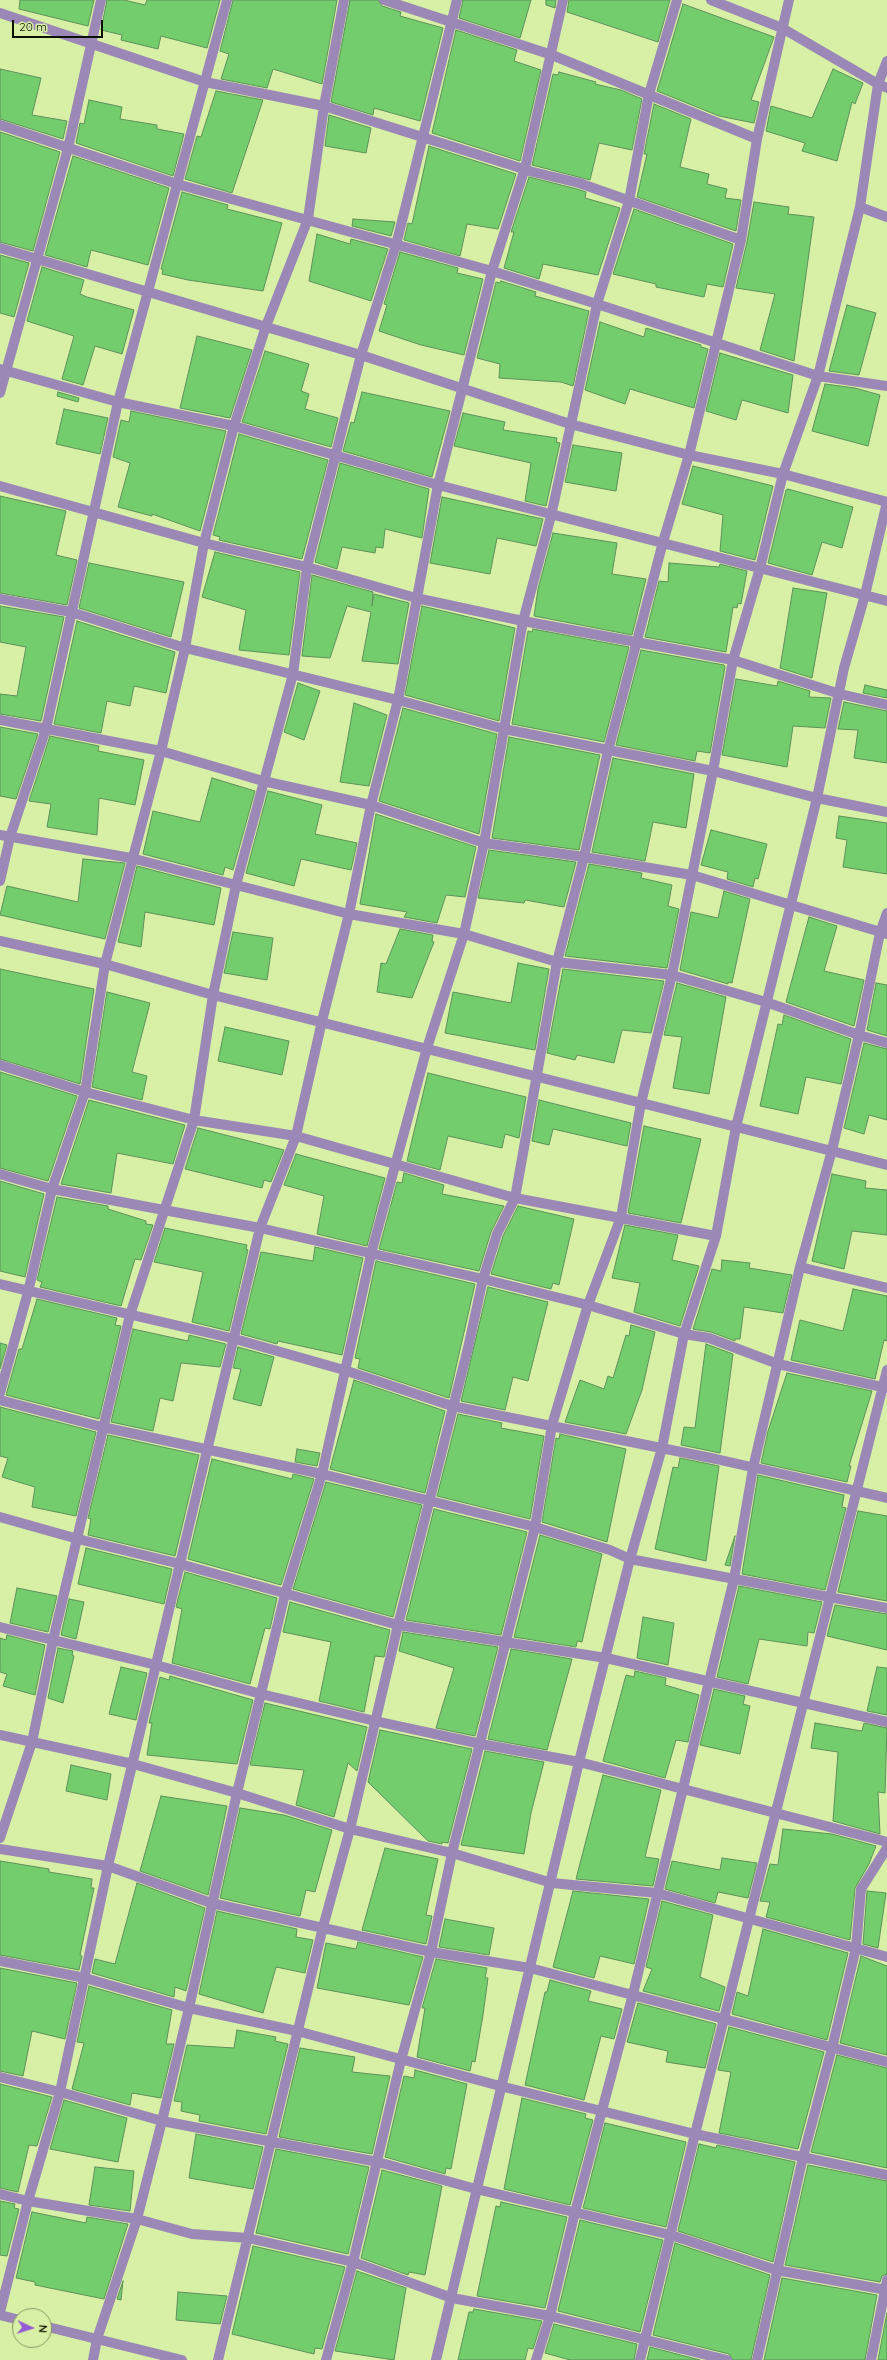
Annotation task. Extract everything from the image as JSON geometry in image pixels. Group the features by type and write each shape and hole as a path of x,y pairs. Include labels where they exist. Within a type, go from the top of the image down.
{"street":[{"path":"0,393 2,369 37,259 68,148 90,43 101,0"},
{"path":"0,881 5,836 46,729 92,511 118,402 227,0"},
{"path":"0,1393 28,1292 52,1188 85,1092 105,964 131,858 161,751 184,648 204,543 234,426 266,326 308,219 324,106 344,0"},
{"path":"384,0 552,55 757,139"},
{"path":"0,1838 32,1742 52,1640 78,1539 102,1427 130,1315 163,1210 194,1120 213,995 236,885 293,674 307,567 361,354 396,245 457,0"},
{"path":"0,2312 28,2202 60,2092 108,1866 235,1339 260,1228 296,1136 322,1021 349,914 371,805 398,700 438,485 492,271 525,168 552,55 563,0"},
{"path":"93,2360 97,2339 137,2219 162,2121 237,1793 285,1594 322,1474 371,1254 427,1048 464,934 484,843 523,621 551,516 597,304 629,201 649,94 677,0"},
{"path":"711,0 782,28 882,86"},
{"path":"218,2360 297,2031 323,1927 350,1829 398,1625 452,1406 468,1348 483,1279 496,1234 515,1198 535,1076 557,962 584,857 608,751 663,542 689,455 741,240 757,139 782,28 790,0"},
{"path":"0,13 205,82 324,106 423,138 579,183 741,240"},
{"path":"326,2360 353,2262 378,2162 401,2060 431,1952 452,1853 535,1526 552,1425 588,1305 621,1217 641,1103 672,975 713,771 733,660 760,568 783,474 818,376 860,207 887,61"},
{"path":"0,125 177,184 492,271 818,376 887,386"},
{"path":"860,207 887,217"},
{"path":"0,248 148,293 361,354 462,390 570,424 689,455 783,474 887,502 865,595 844,668 840,694 817,798 736,1127 716,1236 684,1334 662,1448 630,1559 579,1762 552,1883 500,2086 452,2298 436,2360"},
{"path":"2,369 118,402 234,426 335,456 551,516 663,542 887,601"},
{"path":"0,486 204,543 307,567 416,598 523,621 638,641 733,660 840,694 887,705"},
{"path":"0,599 71,612 184,648 398,700 504,729 713,771 817,798 887,812"},
{"path":"0,720 161,751 263,781 371,805 484,843 584,857 692,875 883,933"},
{"path":"5,836 131,858 349,914 464,934 557,962 672,975 766,1002 859,1035 887,1043"},
{"path":"536,2360 550,2316 575,2212 633,1994 658,1893 681,1790 734,1579 753,1468 800,1267 832,1150 887,913"},
{"path":"0,941 105,964 213,995 322,1021 887,1165"},
{"path":"0,1066 85,1092 194,1120 296,1136 396,1163 515,1198 716,1236"},
{"path":"0,1174 52,1188 260,1228 483,1279 588,1305 684,1334 709,1338 778,1364 885,1387"},
{"path":"800,1267 887,1288"},
{"path":"0,1284 28,1292 235,1339 344,1370 452,1406 662,1448 887,1498"},
{"path":"640,2360 695,2134 726,2018 857,1492 885,1387 887,1370"},
{"path":"0,1400 102,1427 322,1474 429,1502 535,1526 610,1550 630,1559 887,1608"},
{"path":"0,1517 78,1539 180,1564 398,1625 606,1658 804,1705 887,1722"},
{"path":"0,1627 156,1665 261,1694 375,1721 480,1744 579,1762 681,1790 887,1842"},
{"path":"0,1735 133,1764 237,1793 350,1829 452,1853 552,1883 658,1893 751,1917 887,1957"},
{"path":"757,2360 776,2270 803,2157 832,2048 856,1948 861,1889 887,1848"},
{"path":"0,1849 108,1866 211,1903 431,1952 530,1968 726,2018 887,2062"},
{"path":"0,1961 85,1978 189,2008 297,2031 500,2086 695,2134 887,2175"},
{"path":"0,2077 60,2092 162,2121 271,2143 378,2162 476,2189 671,2235 776,2270 886,2286 871,2360"},
{"path":"0,2194 28,2202 137,2219 192,2234 248,2238 353,2262 452,2298 550,2316 727,2360"},
{"path":"0,2315 12,2318"},
{"path":"52,2328 182,2360"}],"building":[{"path":"20,0 94,0 88,26 19,9"},
{"path":"107,0 124,0 145,5 147,0 220,0 207,48 161,36 158,49 121,40 122,35 101,30"},
{"path":"233,0 337,0 322,84 273,69 267,88 221,79 229,54 220,51"},
{"path":"350,0 378,0 382,6 401,12 400,16 443,28 420,121 374,108 373,115 331,102"},
{"path":"463,0 531,0 520,38 459,18"},
{"path":"546,0 556,0 555,8 546,5"},
{"path":"569,0 670,0 658,42 567,12"},
{"path":"683,4 774,37 751,100 759,102 754,123 719,116 657,91"},
{"path":"456,30 517,50 514,61 541,70 520,161 432,133"},
{"path":"0,69 41,78 32,115 67,121 63,139 0,119"},
{"path":"833,69 863,83 855,104 852,102 837,161 802,151 805,143 766,131 771,106 812,118"},
{"path":"559,72 596,82 595,84 621,90 642,99 632,150 599,143 590,180 532,165 553,74 558,75"},
{"path":"216,91 263,100 232,193 185,179 197,136 201,137"},
{"path":"89,100 122,107 120,119 157,125 157,129 184,134 173,176 76,143 80,123 84,124"},
{"path":"654,104 691,119 680,167 709,174 707,184 727,189 725,198 741,200 736,231 637,197 647,154 644,154"},
{"path":"329,115 371,128 366,153 325,146"},
{"path":"0,132 60,152 33,251 0,242"},
{"path":"429,146 516,174 498,229 467,224 460,256 404,240 408,223 412,224"},
{"path":"73,156 169,188 148,265 91,250 87,267 45,255"},
{"path":"529,177 586,192 585,198 620,208 598,275 543,264 539,279 504,268 514,232 511,232"},
{"path":"182,192 228,205 227,209 282,223 263,291 188,280 162,274 163,270 161,269"},
{"path":"754,202 789,207 788,214 814,217 794,361 760,350 775,294 736,288 747,242"},
{"path":"634,209 733,244 723,287 707,284 704,297 656,287 656,284 613,274"},
{"path":"353,219 395,222 391,236 352,226"},
{"path":"317,234 350,244 351,239 388,249 371,301 309,281"},
{"path":"400,252 458,268 457,273 483,279 464,355 421,345 379,331 387,305 384,304"},
{"path":"0,255 29,263 14,317 0,313"},
{"path":"42,267 84,280 80,294 134,310 122,354 95,346 83,385 62,379 74,336 27,321"},
{"path":"501,281 536,292 535,296 589,311 573,386 561,382 499,378 500,364 477,358 496,282 500,283"},
{"path":"847,305 876,313 859,375 829,371"},
{"path":"600,322 644,337 646,328 701,345 701,347 708,349 694,408 630,389 625,404 585,390"},
{"path":"197,336 252,350 230,418 180,408"},
{"path":"265,351 309,364 301,391 309,394 305,409 338,418 331,447 242,422"},
{"path":"720,353 793,375 788,413 742,400 736,420 706,411"},
{"path":"825,384 855,388 880,395 868,446 812,431"},
{"path":"58,392 79,398 78,402 57,396"},
{"path":"362,392 450,411 432,477 343,451 351,422 354,423"},
{"path":"64,409 108,418 100,454 56,444"},
{"path":"131,411 226,431 200,531 152,514 152,516 118,507 130,463 113,457 121,420 129,422"},
{"path":"463,413 505,422 503,430 557,438 556,442 560,443 546,506 525,501 531,463 454,446"},
{"path":"239,434 328,460 302,559 219,540 220,537 213,535"},
{"path":"573,445 622,453 616,491 565,482"},
{"path":"340,463 429,489 422,538 385,529 383,548 376,547 375,553 342,547 337,569 315,562"},
{"path":"693,466 773,486 755,560 720,551 723,515 682,504"},
{"path":"788,489 853,507 842,548 822,542 812,575 768,563 786,490"},
{"path":"0,496 66,511 56,555 77,560 67,605 0,593"},
{"path":"442,497 543,519 536,546 497,538 490,574 430,563"},
{"path":"553,533 617,543 612,574 646,579 632,635 534,616 538,589"},
{"path":"215,552 300,572 289,655 239,650 246,610 202,597"},
{"path":"89,563 184,582 171,637 79,608"},
{"path":"669,563 719,567 720,564 747,571 741,604 738,603 737,608 733,607 726,652 645,637 659,581 668,582"},
{"path":"312,575 373,592 372,606 374,594 409,603 398,664 362,661 371,612 347,606 330,658 302,656"},
{"path":"793,588 827,593 812,678 780,668"},
{"path":"0,606 64,617 41,721 0,714 0,694 17,696 26,647 0,642"},
{"path":"422,606 515,628 499,721 405,695"},
{"path":"77,621 175,652 166,693 134,686 130,706 107,701 101,733 54,724"},
{"path":"533,629 629,647 604,742 512,724 528,631 532,632"},
{"path":"641,650 724,665 725,667 710,753 697,751 695,761 616,745"},
{"path":"736,679 777,686 778,681 810,691 809,697 831,698 825,728 793,726 787,767 722,755"},
{"path":"298,683 320,691 304,740 284,732"},
{"path":"865,685 887,690 887,698 863,693"},
{"path":"844,702 887,711 887,763 854,758 858,730 838,729"},
{"path":"354,703 387,715 369,786 340,782"},
{"path":"403,708 497,734 479,834 379,801"},
{"path":"0,727 38,734 16,799 0,796"},
{"path":"50,736 99,746 98,751 144,760 135,805 99,798 97,835 47,827 51,804 29,801"},
{"path":"509,737 600,755 579,850 492,838"},
{"path":"613,758 694,774 686,828 653,822 645,861 592,852"},
{"path":"212,778 255,791 233,870 225,867 223,875 143,854 153,811 200,822"},
{"path":"268,791 322,805 315,834 357,843 351,870 301,859 294,886 246,873"},
{"path":"376,814 476,847 465,897 446,895 437,923 404,917 407,912 360,904"},
{"path":"839,816 887,823 887,874 843,867 847,840 836,838"},
{"path":"711,830 767,844 758,879 755,878 753,887 727,879 728,872 701,865"},
{"path":"489,850 576,862 564,907 525,900 524,903 478,898"},
{"path":"83,859 125,863 105,939 0,915 7,886 78,902"},
{"path":"589,864 642,873 641,878 672,885 668,906 679,909 667,968 565,956"},
{"path":"137,866 221,888 214,925 145,912 141,947 118,942"},
{"path":"724,891 750,899 732,983 728,982 728,984 680,970 691,912 718,918"},
{"path":"809,917 837,926 824,971 864,980 854,1026 786,1002"},
{"path":"400,929 433,935 432,941 434,942 412,998 377,992 381,963 386,964"},
{"path":"233,932 273,938 267,980 224,973"},
{"path":"518,963 549,969 535,1050 445,1033 453,992 511,1003"},
{"path":"0,969 94,989 80,1084 0,1059"},
{"path":"563,969 664,981 651,1033 622,1030 614,1063 577,1055 575,1060 547,1053"},
{"path":"677,983 726,997 709,1094 673,1088 682,1037 664,1035"},
{"path":"876,983 887,985 887,1036 867,1030"},
{"path":"107,992 150,1003 132,1072 147,1076 142,1100 92,1087"},
{"path":"784,1015 851,1039 841,1084 806,1077 798,1114 760,1106 778,1024 782,1025"},
{"path":"225,1027 289,1041 282,1075 218,1061"},
{"path":"864,1043 887,1049 887,1120 869,1115 864,1134 844,1128"},
{"path":"0,1072 77,1096 48,1181 0,1168"},
{"path":"428,1073 526,1097 519,1138 505,1134 502,1148 448,1136 440,1170 407,1161"},
{"path":"89,1100 185,1125 173,1164 117,1153 111,1193 61,1184"},
{"path":"539,1100 631,1123 627,1146 553,1129 549,1145 532,1141"},
{"path":"644,1126 701,1139 681,1223 628,1213"},
{"path":"198,1128 284,1150 271,1182 264,1180 262,1188 185,1169"},
{"path":"296,1154 385,1178 367,1246 317,1234 324,1196 284,1185"},
{"path":"404,1173 444,1185 442,1194 504,1206 491,1232 479,1271 379,1249 397,1182 402,1183"},
{"path":"832,1174 866,1181 865,1188 887,1190 887,1235 852,1231 844,1269 812,1261"},
{"path":"0,1181 44,1194 25,1277 0,1271"},
{"path":"57,1197 108,1206 108,1209 146,1221 146,1224 153,1225 141,1260 135,1259 121,1306 40,1287 42,1282 37,1280"},
{"path":"518,1206 574,1219 559,1285 553,1283 551,1289 491,1274 503,1236"},
{"path":"625,1225 678,1235 672,1260 699,1266 680,1326 634,1312 640,1283 612,1278"},
{"path":"165,1228 247,1245 246,1249 248,1250 229,1331 192,1322 203,1272 154,1262"},
{"path":"315,1247 363,1258 342,1355 278,1341 277,1344 241,1334 261,1252 313,1261"},
{"path":"722,1260 750,1263 749,1268 792,1275 783,1313 744,1307 740,1339 735,1339 735,1341 711,1332 693,1329 712,1269 721,1271"},
{"path":"376,1261 475,1284 449,1398 358,1368 360,1359 355,1358"},
{"path":"488,1287 548,1302 528,1381 513,1377 505,1410 461,1401"},
{"path":"853,1289 887,1296 887,1341 884,1340 875,1379 791,1360 800,1320 843,1331"},
{"path":"37,1299 117,1318 115,1325 121,1326 99,1419 6,1395 19,1349 22,1349"},
{"path":"631,1325 655,1332 642,1390 626,1434 565,1422 580,1380 604,1389 608,1376 613,1378 626,1335 629,1336"},
{"path":"133,1329 188,1341 189,1335 226,1344 220,1367 181,1363 173,1401 160,1398 153,1431 111,1422"},
{"path":"0,1343 7,1345 0,1369"},
{"path":"706,1344 733,1354 720,1453 681,1445 684,1427 695,1428"},
{"path":"238,1347 274,1357 261,1406 233,1399 241,1369 233,1368"},
{"path":"787,1373 872,1391 849,1466 851,1466 847,1482 761,1463 768,1431"},
{"path":"354,1380 445,1411 425,1493 330,1469"},
{"path":"0,1407 96,1432 76,1516 32,1507 35,1487 2,1477 8,1458 0,1456"},
{"path":"458,1414 502,1423 501,1428 544,1436 530,1519 437,1496"},
{"path":"560,1434 626,1449 607,1542 542,1522 556,1438 559,1439"},
{"path":"108,1435 199,1455 175,1556 88,1535 91,1519 88,1518"},
{"path":"297,1449 320,1453 317,1466 295,1462"},
{"path":"680,1458 719,1466 706,1561 655,1549 673,1467 678,1468"},
{"path":"212,1459 292,1479 293,1474 314,1479 281,1585 188,1559"},
{"path":"758,1475 844,1495 842,1507 846,1508 825,1590 742,1574"},
{"path":"326,1482 422,1505 393,1617 293,1589"},
{"path":"434,1509 527,1532 501,1635 406,1620"},
{"path":"858,1511 887,1516 887,1601 838,1592"},
{"path":"540,1535 602,1554 582,1642 577,1641 576,1647 514,1637"},
{"path":"735,1536 730,1566 725,1565"},
{"path":"86,1548 172,1569 164,1604 78,1584"},
{"path":"185,1572 277,1598 270,1629 265,1628 250,1684 172,1663 182,1609 176,1607"},
{"path":"739,1586 822,1602 814,1633 808,1632 807,1646 759,1639 748,1684 717,1677"},
{"path":"17,1588 57,1596 48,1632 10,1623"},
{"path":"69,1599 84,1602 76,1639 61,1635"},
{"path":"290,1602 390,1630 384,1657 375,1656 364,1712 319,1701 331,1642 283,1632"},
{"path":"835,1605 887,1614 887,1650 827,1636"},
{"path":"643,1617 674,1623 668,1665 637,1658"},
{"path":"403,1632 498,1647 475,1736 436,1728 454,1668 399,1651"},
{"path":"7,1635 45,1645 35,1695 3,1686 7,1674 0,1672 0,1638 6,1640"},
{"path":"58,1648 73,1651 72,1655 74,1656 63,1703 48,1698"},
{"path":"511,1649 572,1659 547,1750 488,1739"},
{"path":"121,1667 147,1673 136,1720 109,1714"},
{"path":"877,1667 887,1668 887,1715 867,1711"},
{"path":"635,1671 666,1678 665,1685 699,1695 688,1742 676,1740 665,1778 603,1761 626,1675 634,1677"},
{"path":"170,1676 253,1700 237,1764 147,1755 152,1723 149,1723 160,1677 169,1680"},
{"path":"714,1689 745,1696 743,1704 750,1706 740,1754 700,1745"},
{"path":"265,1703 367,1727 357,1771 348,1763 334,1817 296,1805 304,1770 250,1765"},
{"path":"815,1723 862,1731 864,1723 887,1728 885,1793 878,1792 880,1834 833,1821 838,1752 811,1748"},
{"path":"380,1730 472,1749 448,1843 442,1842 442,1844 428,1841 368,1782"},
{"path":"485,1751 544,1762 531,1813 524,1854 461,1845"},
{"path":"71,1765 111,1774 107,1800 66,1791"},
{"path":"603,1775 661,1790 645,1857 659,1859 653,1886 576,1879"},
{"path":"161,1796 227,1806 208,1895 140,1871"},
{"path":"240,1808 284,1815 332,1830 315,1892 306,1890 300,1916 220,1898"},
{"path":"783,1829 832,1834 876,1846 869,1864 855,1888 850,1940 766,1917 770,1902 760,1901 770,1864 778,1865"},
{"path":"385,1848 438,1859 426,1915 432,1916 426,1944 362,1930"},
{"path":"722,1858 757,1863 748,1898 718,1892 715,1903 665,1889 672,1861 720,1870"},
{"path":"0,1861 49,1869 49,1872 92,1879 91,1888 94,1888 80,1955 82,1956 79,1970 0,1955"},
{"path":"137,1883 205,1908 186,1991 175,1987 174,1997 92,1973 95,1959 115,1964"},
{"path":"573,1891 649,1899 634,1964 600,1956 594,1978 553,1967"},
{"path":"867,1891 886,1893 878,1948 863,1944"},
{"path":"662,1901 713,1915 700,1977 725,1987 719,2011 643,1991 652,1969 646,1967"},
{"path":"217,1911 297,1929 296,1937 313,1940 305,1973 276,1967 263,2013 199,1994"},
{"path":"445,1919 494,1928 489,1955 439,1947"},
{"path":"763,1929 848,1953 827,2040 732,2014 737,1992 748,1996"},
{"path":"358,1942 423,1957 409,2005 317,1988 326,1943 356,1949"},
{"path":"861,1956 887,1966 887,2055 840,2043"},
{"path":"436,1959 487,1968 485,1978 488,1978 483,2015 475,2062 472,2061 470,2071 417,2057 425,2008 422,2008"},
{"path":"0,1968 77,1983 65,2039 32,2031 23,2076 0,2071"},
{"path":"550,1980 591,1991 588,2001 622,2009 614,2039 601,2036 584,2100 525,2085 545,1992 547,1992"},
{"path":"89,1986 172,2010 166,2044 174,2044 161,2098 132,2093 130,2105 72,2089 84,2043 77,2042"},
{"path":"638,2003 716,2024 705,2068 666,2062 668,2051 627,2042"},
{"path":"729,2027 824,2052 798,2149 719,2133 731,2072 718,2070"},
{"path":"237,2030 276,2037 275,2041 288,2044 266,2134 199,2121 200,2115 181,2111 182,2102 174,2101 187,2045 234,2048"},
{"path":"300,2048 355,2057 352,2072 390,2076 372,2154 279,2137"},
{"path":"837,2055 887,2068 887,2168 811,2152"},
{"path":"415,2070 467,2084 451,2169 446,2168 445,2174 385,2157 404,2076 414,2078"},
{"path":"0,2084 52,2097 37,2146 29,2145 18,2192 0,2188"},
{"path":"522,2098 586,2114 585,2118 593,2120 570,2205 504,2189"},
{"path":"64,2100 127,2118 118,2162 50,2149"},
{"path":"605,2123 686,2142 666,2227 583,2208"},
{"path":"196,2134 263,2147 253,2189 189,2178"},
{"path":"699,2144 716,2148 717,2145 795,2162 773,2262 678,2231"},
{"path":"276,2149 369,2167 348,2254 256,2233"},
{"path":"808,2165 887,2181 887,2274 882,2276 880,2282 785,2265"},
{"path":"95,2167 134,2171 130,2211 89,2205"},
{"path":"382,2170 442,2186 425,2275 409,2272 408,2275 361,2258"},
{"path":"0,2201 15,2204 14,2208 19,2209 7,2256 0,2255"},
{"path":"501,2202 567,2217 545,2308 477,2296 496,2206 500,2207"},
{"path":"32,2212 86,2223 87,2217 128,2224 104,2299 35,2285 35,2282 16,2278"},
{"path":"580,2220 663,2240 640,2332 558,2311"},
{"path":"675,2243 770,2275 751,2360 733,2360 729,2354 653,2335"},
{"path":"253,2246 345,2267 322,2349 315,2348 314,2354 232,2334"},
{"path":"357,2271 406,2288 394,2360 335,2351"},
{"path":"782,2278 877,2295 865,2360 764,2360"},
{"path":"123,2281 121,2300 117,2299"},
{"path":"178,2292 227,2296 220,2324 176,2320"},
{"path":"474,2309 542,2321 533,2349 528,2348 525,2360 458,2360 469,2312 473,2312"},
{"path":"887,2313 887,2360 878,2360"},
{"path":"554,2324 637,2344 634,2360 570,2360 545,2353"},
{"path":"650,2347 700,2360 647,2360"}]}
